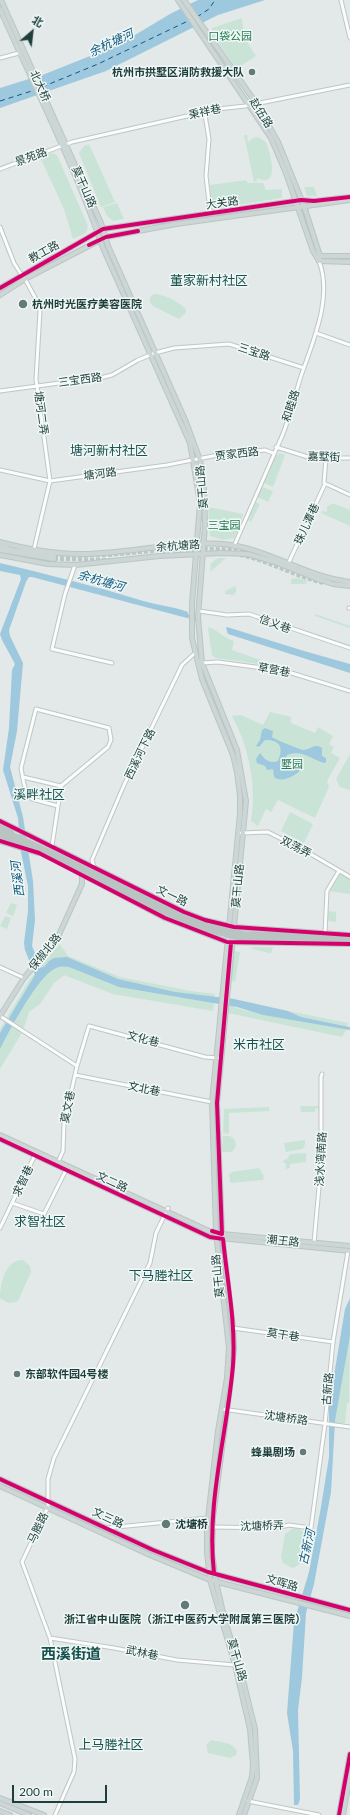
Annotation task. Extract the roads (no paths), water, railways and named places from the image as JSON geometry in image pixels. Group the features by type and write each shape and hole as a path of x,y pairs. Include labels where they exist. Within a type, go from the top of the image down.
{"highway":[{"path":"0,824 14,835"},
{"path":"0,828 179,919 226,935 242,938 350,941"},
{"path":"0,835 184,916 226,931 243,934 350,936"}],"main road":[{"path":"1,0 28,66"},
{"path":"178,0 205,35"},
{"path":"184,0 205,35"},
{"path":"0,9 19,53 28,66"},
{"name":"赵伍路","path":"205,35 256,104 278,142 299,201"},
{"name":"赵伍路","path":"205,35 271,138 299,201"},
{"name":"北大桥","path":"28,66 49,106"},
{"name":"北大桥","path":"28,66 44,108"},
{"name":"莫干山路","path":"49,106 97,233 186,422 200,460 204,488 204,554 199,611 199,639 202,663 237,750 246,801 234,928 229,942"},
{"name":"莫干山路","path":"44,108 64,146 103,229 108,246 185,431 194,460 200,503 192,638 197,664 233,754 238,772 240,796 229,926 229,942 218,1058 212,1102 216,1235 229,1348 212,1527 212,1552 214,1573 225,1621 239,1664 255,1729 257,1778 244,1815"},
{"name":"大关路","path":"100,239 176,224 304,206 318,202 350,197"},
{"name":"大关路","path":"97,233 103,229 299,201 318,202 350,200"},
{"name":"和睦路","path":"299,201 304,206 320,256 319,261"},
{"name":"和睦路","path":"299,201 298,206 313,251 319,261"},
{"name":"教工路","path":"0,288 22,274 97,233"},
{"name":"教工路","path":"0,295 100,239"},
{"path":"320,256 350,256"},
{"path":"319,261 350,262"},
{"name":"余杭塘路","path":"0,542 34,549 81,554 204,543 234,546 265,553 288,564 327,578 350,582"},
{"path":"0,546 12,550 54,557 0,550"},
{"name":"余杭塘路","path":"0,555 48,564 75,565 159,556 228,553 259,556 333,584 350,586"},
{"name":"文一路","path":"0,821 184,912 205,920 234,928 325,933 350,936"},
{"path":"0,841 13,842"},
{"name":"文一路","path":"30,849 90,878 165,918 198,932 229,942 350,944"},
{"name":"保俶北路","path":"0,1016 24,978 51,947 62,930 82,884 82,874"},
{"name":"保俶北路","path":"82,884 90,878"},
{"path":"198,932 207,929 210,925 205,920"},
{"name":"莫干山路","path":"218,1058 217,1103 222,1236 233,1328 232,1372 224,1410 208,1518 207,1552 208,1572 250,1729 252,1777 248,1801 239,1815"},
{"name":"文二路","path":"0,1135 66,1170 166,1212"},
{"name":"文二路","path":"0,1139 216,1235"},
{"name":"潮王路","path":"216,1235 350,1250"},
{"name":"潮王路","path":"222,1236 314,1244 350,1250"},
{"name":"文三路","path":"0,1479 49,1500 154,1550 208,1572"},
{"name":"文三路","path":"0,1486 150,1555 210,1580"},
{"name":"文晖路","path":"208,1572 350,1610"},
{"name":"文晖路","path":"210,1580 350,1616"},
{"path":"338,1815 350,1754"},
{"path":"343,1815 350,1775"},
{"path":"0,1798 44,1815"},
{"path":"0,1803 29,1815"},
{"path":"0,1811 10,1815"}],"street":[{"path":"341,0 350,38"},
{"path":"0,58 19,53"},
{"name":"秉祥巷","path":"64,146 218,109 256,104 350,84"},
{"path":"204,115 209,139 206,176 210,210"},
{"name":"景苑路","path":"0,169 64,146"},
{"path":"0,227 14,263 22,274"},
{"name":"和睦路","path":"234,546 276,447 279,444 316,333 323,294 322,269 319,261"},
{"name":"塘河二弄","path":"25,280 38,303 40,311 36,379 50,481 34,549"},
{"path":"316,333 350,345"},
{"name":"三宝路","path":"153,354 174,348 229,344 304,368"},
{"name":"三宝西路","path":"0,391 112,376 153,354"},
{"name":"嘉墅街","path":"276,447 302,456 350,458"},
{"name":"贾家西路","path":"200,460 223,454 265,450 274,452"},
{"path":"326,458 324,477 325,484 350,495"},
{"name":"塘河路","path":"0,470 50,481 200,460"},
{"name":"珠儿潭巷","path":"288,564 325,484"},
{"path":"75,565 67,589 52,649 112,664"},
{"name":"信义巷","path":"199,611 227,615 249,614 350,648"},
{"name":"西溪河下路","path":"92,860 124,785 176,676 182,665 195,653"},
{"name":"草营巷","path":"197,664 218,662 285,671 350,691"},
{"path":"52,846 58,806 61,786 108,746 111,740 109,728 36,709 21,768 23,777 29,796 32,799 58,806"},
{"path":"23,777 61,786"},
{"name":"双荡弄","path":"237,832 268,832 350,877"},
{"path":"85,862 92,860 94,867"},
{"path":"325,933 327,891 339,871"},
{"path":"0,967 24,978"},
{"path":"0,1016 77,1066"},
{"name":"文化巷","path":"81,1048 89,1026 205,1057 218,1058"},
{"name":"莫文巷","path":"57,1164 63,1151 64,1124 81,1048"},
{"name":"浅水湾南路","path":"314,1244 321,1164 322,1074"},
{"name":"文北巷","path":"75,1075 212,1102"},
{"name":"求智巷","path":"0,1228 35,1155"},
{"path":"12,1203 44,1214 66,1170"},
{"name":"马塍路","path":"55,1815 74,1772 74,1758 50,1638 22,1562 48,1507 48,1479 54,1458 150,1263 156,1233 166,1212"},
{"name":"古新路","path":"311,1528 326,1424 333,1342 350,1250"},
{"name":"莫干巷","path":"233,1328 333,1342"},
{"name":"沈塘桥路","path":"224,1410 350,1426"},
{"path":"106,1528 208,1518"},
{"name":"沈塘桥弄","path":"212,1527 276,1528 289,1525 311,1528"},
{"name":"武林巷","path":"50,1638 177,1660 234,1665"},
{"path":"248,1801 319,1815"}],"water":[{"path":"198,0 265,0 218,15 106,71 0,108 0,88 45,74 120,44 170,14"},
{"path":"0,563 70,580 146,602 188,612 187,618 32,577 29,577 26,582 9,630 10,636 23,663 17,731 10,767 23,817 33,881 35,920 32,946 41,968 54,958 67,957 118,979 175,992 234,999 288,1011 301,1017 350,1027 350,1030 263,1015 237,1007 119,987 69,967 61,966 47,974 40,983 24,1006 0,1049 0,1033 35,975 25,950 24,943 28,911 28,886 21,852 18,818 3,770 9,728 12,670 15,664 0,634 21,579 20,575 0,571"},
{"path":"227,627 350,664 350,673 228,634"},
{"path":"265,728 273,731 272,737 298,748 304,750 317,746 322,748 322,756 326,758 326,762 324,763 306,755 292,753 287,755 286,760 299,768 299,772 284,779 277,779 274,777 273,769 267,770 265,766 257,763 256,759 260,753 270,762 278,761 280,756 281,752 279,745 274,741 265,740 259,747 256,746 260,740 262,730"},
{"path":"350,1298 350,1336 335,1421 331,1492 314,1584 306,1613 302,1677 298,1710 300,1799 298,1805 294,1805 293,1751 287,1713 294,1622 309,1572 321,1507 329,1457 329,1406 345,1309"}],"waterway":[{"name":"余杭塘河","path":"183,614 196,619"}],"tunnel":[{"path":"54,556 108,555 186,548 248,550"},
{"path":"162,554 184,552 197,553"},
{"path":"240,555 262,561 303,577 324,583"},
{"path":"262,555 276,561"},
{"path":"54,559 110,560"},
{"path":"308,573 340,583"}],"place":[{"name":"杭州市拱墅区消防救援大队","path":"252,72"},
{"name":"杭州时光医疗美容医院","path":"23,304"},
{"name":"东部软件园4号楼","path":"17,1374"},
{"name":"蜂巢剧场","path":"303,1452"},
{"name":"沈塘桥","path":"166,1524"},
{"name":"浙江省中山医院（浙江中医药大学附属第三医院）","path":"185,1605"}],"district":[{"name":"董家新村社区","path":"209,281"},
{"name":"塘河新村社区","path":"109,451"},
{"name":"溪畔社区","path":"39,795"},
{"name":"米市社区","path":"259,1045"},
{"name":"求智社区","path":"40,1222"},
{"name":"下马塍社区","path":"161,1276"},
{"name":"西溪街道","path":"71,1654"},
{"name":"上马塍社区","path":"111,1745"}],"park label":[{"name":"口袋公园","path":"230,36"},
{"name":"三宝园","path":"224,525"},
{"name":"墅园","path":"292,764"}],"water label":[{"name":"西溪河","path":"18,879"},
{"name":"古新河","path":"307,1547"}]}
